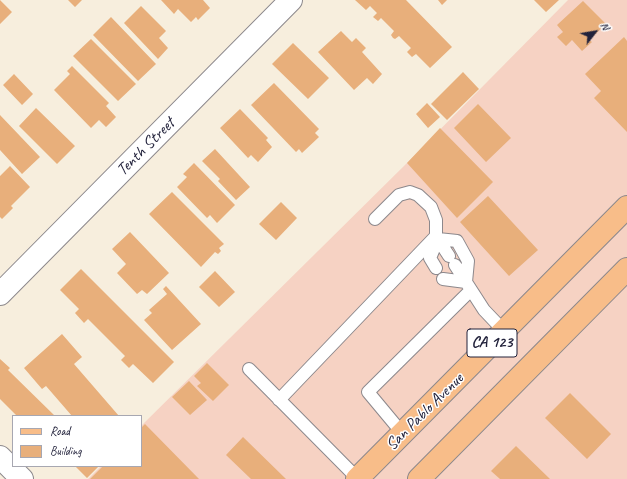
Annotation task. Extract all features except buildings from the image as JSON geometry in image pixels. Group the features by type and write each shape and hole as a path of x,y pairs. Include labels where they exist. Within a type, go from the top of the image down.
{"main road":[{"name":"San Pablo Avenue","path":"357,479 627,207"},
{"name":"CA 123","path":"419,479 627,268"}],"street":[{"name":"Tenth Street","path":"0,294 291,0"},
{"path":"0,457 22,479"}],"lane":[{"path":"375,219 399,195 410,192 418,195 431,207 436,220 437,237 430,258 436,268"},
{"path":"437,237 484,310 504,331"},
{"path":"403,434 368,392 468,286 468,261 458,241 437,237"},
{"path":"279,400 437,237"},
{"path":"443,279 468,286"},
{"path":"249,369 357,479"}],"shaded area":[{"path":"568,0 627,0 627,479 88,479 100,467 142,467 142,425 407,163"}]}
